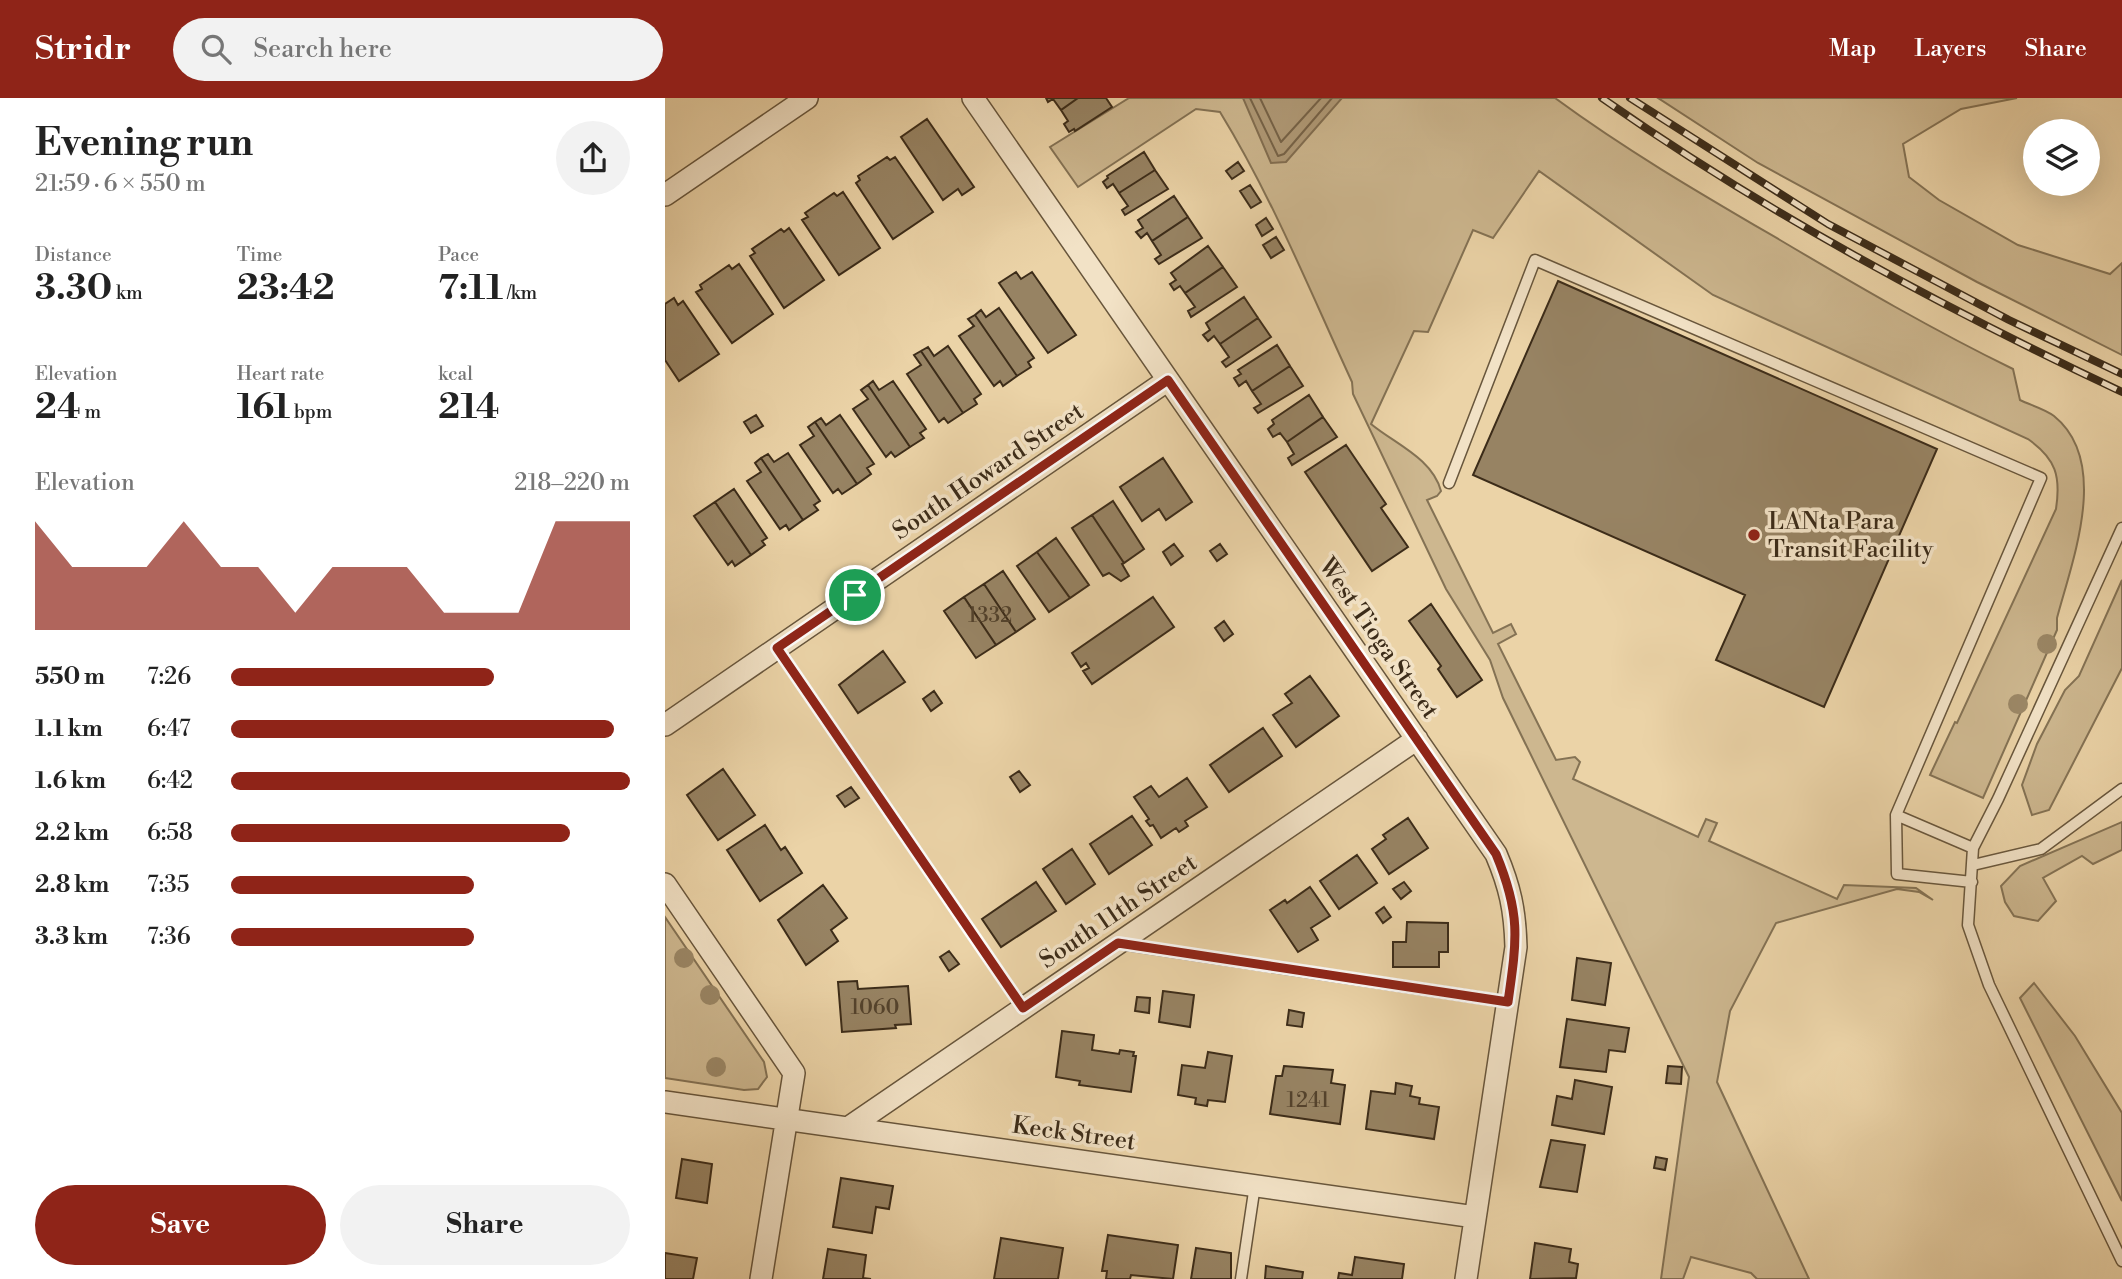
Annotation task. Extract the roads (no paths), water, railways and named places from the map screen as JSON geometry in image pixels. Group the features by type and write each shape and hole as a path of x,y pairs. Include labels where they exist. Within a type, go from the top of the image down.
{"street":[{"path":"665,195 807,98"},
{"name":"West Tioga Street","path":"973,98 1496,854 1509,885 1515,912 1515,947 1465,1279"},
{"name":"South Howard Street","path":"665,725 1168,380"},
{"name":"South 11th Street","path":"848,1128 1417,739"},
{"path":"665,884 794,1073 761,1279"},
{"name":"Keck Street","path":"665,1102 1475,1217"}],"lane":[{"path":"1449,483 1535,260 2041,478 1896,815 1898,874 1972,882"},
{"path":"2122,528 2004,787 1973,848 1968,925 1989,985 2122,1261"},
{"path":"777,648 1023,1008"},
{"path":"1973,865 2041,849 2122,789"},
{"path":"1896,815 1973,848"},
{"path":"1118,943 1508,1002"},
{"path":"1241,1279 1255,1185"}],"water":[{"path":"1243,98 1342,98 1286,162 1271,163"}],"railway":[{"path":"1602,98 1727,180 1856,256 1988,326 2122,392"},
{"path":"1630,98 1828,224 2009,320 2122,374"}],"place":[{"name":"LANta Para Transit Facility","path":"1754,535"}]}
